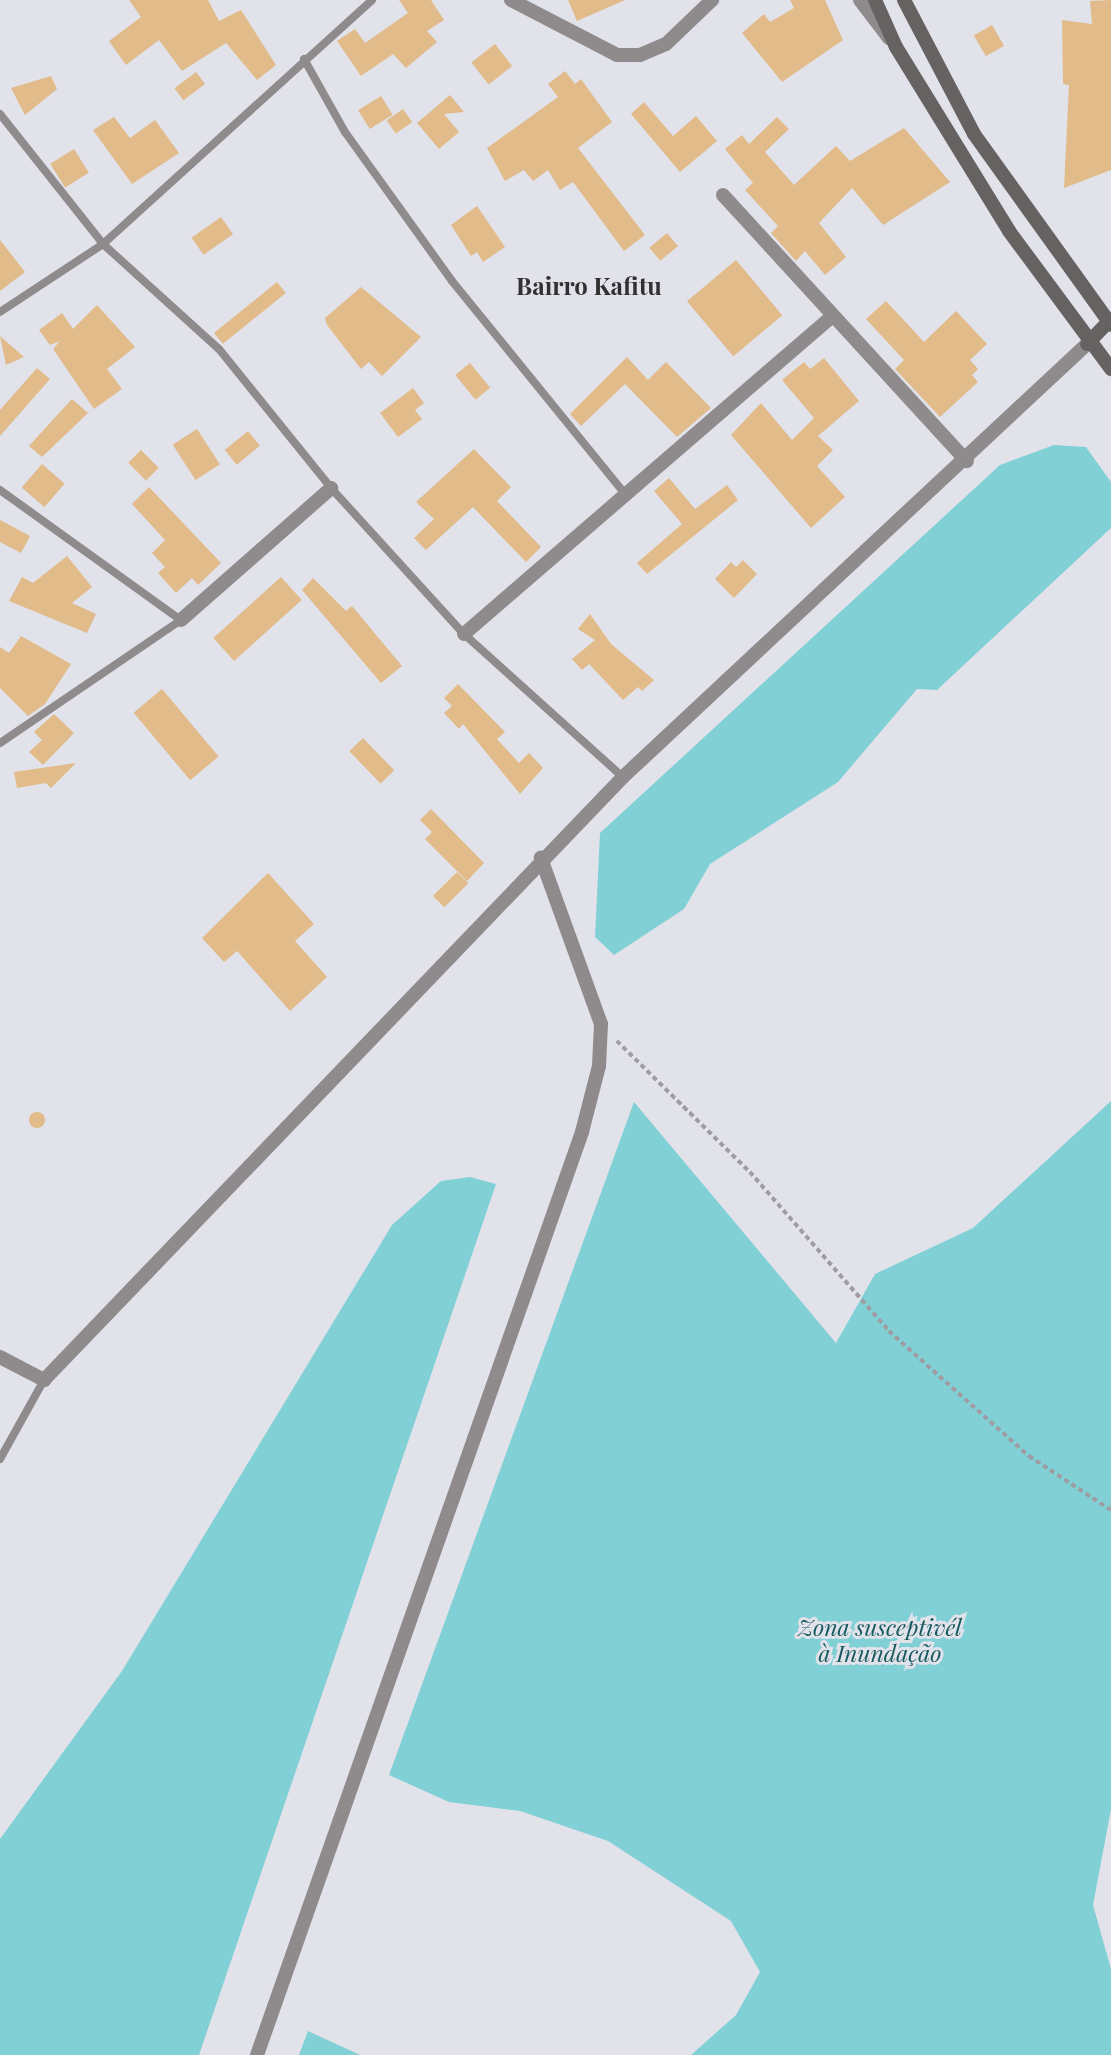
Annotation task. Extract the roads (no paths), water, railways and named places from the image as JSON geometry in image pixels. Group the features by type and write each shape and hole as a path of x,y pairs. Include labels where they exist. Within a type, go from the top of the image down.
{"main road":[{"path":"875,0 897,47 1009,232 1087,344 1111,369"},
{"path":"904,0 974,134 1110,322 1087,344"}],"street":[{"path":"511,0 617,55 640,55 666,44 712,0"},
{"path":"860,0 897,47"},
{"path":"723,195 967,461"},
{"path":"464,634 627,497 832,316"},
{"path":"0,1357 44,1380 541,858 623,776 967,461 1087,344"},
{"path":"181,620 331,488"},
{"path":"257,2055 582,1132 599,1066 601,1024 541,858"}],"lane":[{"path":"0,312 103,244 372,0"},
{"path":"304,59 345,132 452,281 627,497"},
{"path":"0,114 103,244 219,349 331,488 464,634 623,776"},
{"path":"0,490 181,620 0,743"},
{"path":"0,1459 44,1380"}],"water":[{"path":"1054,445 1086,447 1111,482 1111,528 937,690 917,689 838,782 710,864 684,909 614,955 595,937 600,833 1000,465"},
{"name":"Zona susceptivél à Inundação","path":"1111,1101 1111,1809 1093,1905 1111,1969 1111,2055 691,2055 736,2015 760,1972 731,1921 608,1841 520,1811 449,1802 389,1775 634,1102 836,1343 875,1274 973,1228"},
{"path":"470,1177 496,1184 199,2055 0,2055 0,1839 122,1671 392,1225 441,1181"},
{"path":"308,2031 360,2055 299,2055"}],"district":[{"name":"Bairro Kafitu","path":"589,286"}]}
